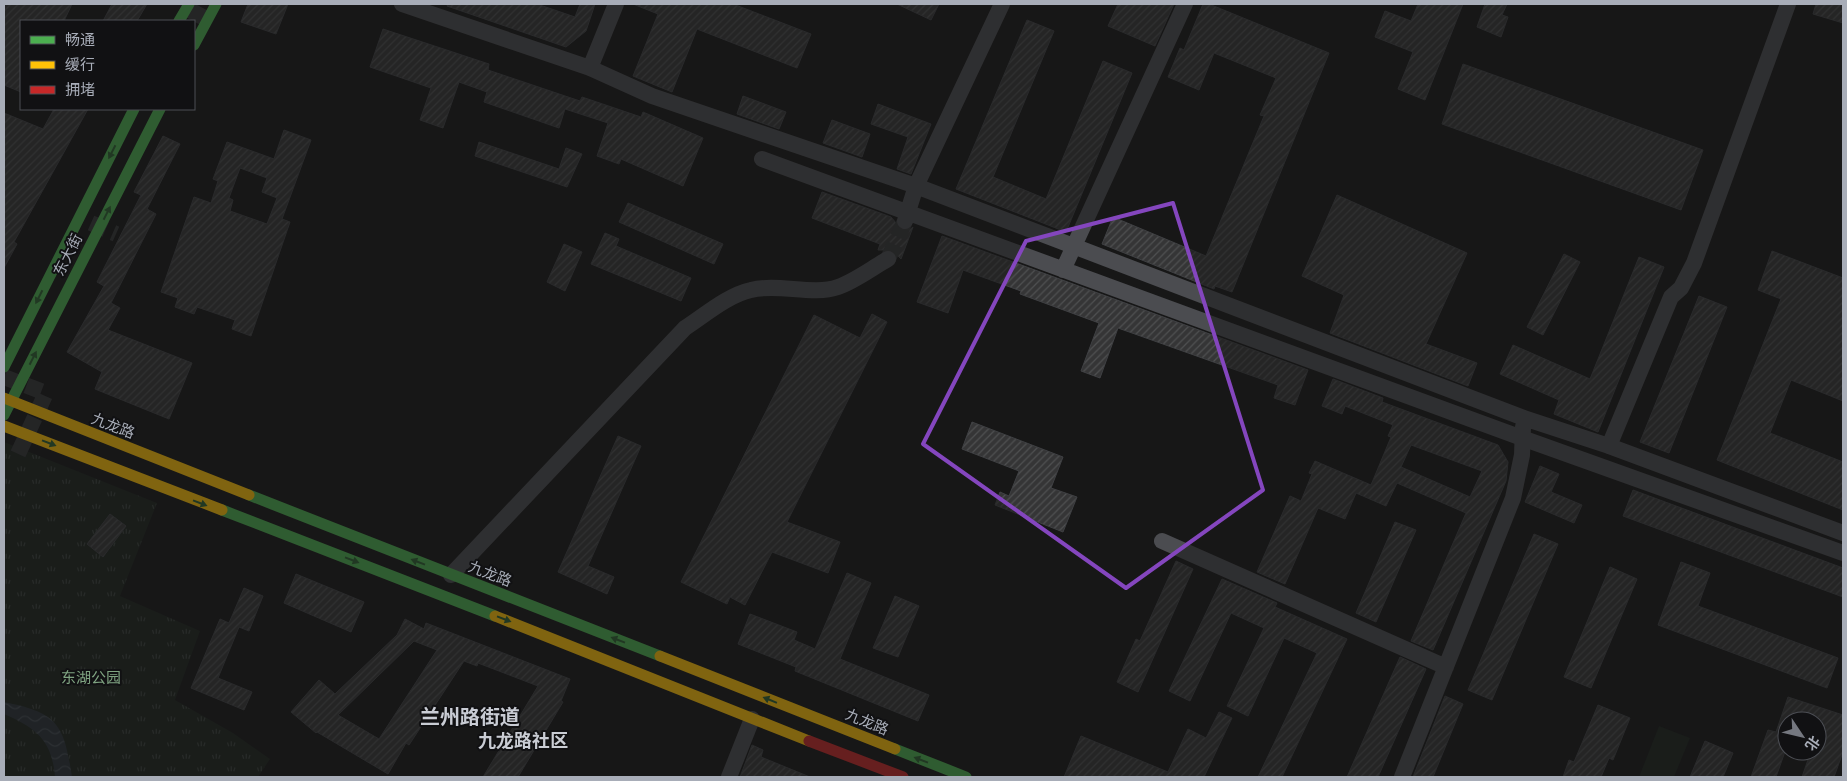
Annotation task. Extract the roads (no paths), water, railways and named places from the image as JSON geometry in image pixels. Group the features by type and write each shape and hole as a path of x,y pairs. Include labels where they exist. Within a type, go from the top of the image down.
{"main road":[{"path":"181,20 189,4"},
{"path":"195,44 216,4"},
{"name":"东大街","path":"4,367 133,110"},
{"name":"东大街","path":"4,415 7,400 159,110"},
{"name":"九龙路","path":"7,400 966,777"},
{"path":"4,426 587,651 752,719 903,777"}],"street":[{"path":"402,4 590,68 652,96 916,186 1524,418 1609,446 1843,533"},
{"path":"590,68 616,4"},
{"path":"906,217 916,186 1002,4"},
{"path":"1063,270 1185,4"},
{"path":"1609,446 1671,297 1681,288 1694,263 1788,4"},
{"path":"762,159 906,217 1063,270 1843,553"},
{"path":"451,575 685,328 727,301 749,290 773,286 798,290 837,288 888,259"},
{"path":"1402,777 1513,498 1522,455 1524,418"},
{"path":"1162,541 1446,667"},
{"path":"728,777 752,719"}],"water":[{"path":"4,702 37,711 56,724 66,745 72,777 55,777 46,744 33,730 4,714"}],"tunnel":[{"path":"194,20 202,4"},
{"path":"888,259 905,221"},
{"path":"91,223 116,234"},
{"path":"4,377 46,393 18,454"}],"district":[{"name":"兰州路街道","path":"470,717"},
{"name":"九龙路社区","path":"523,741"}],"park label":[{"name":"东湖公园","path":"91,678"}]}
